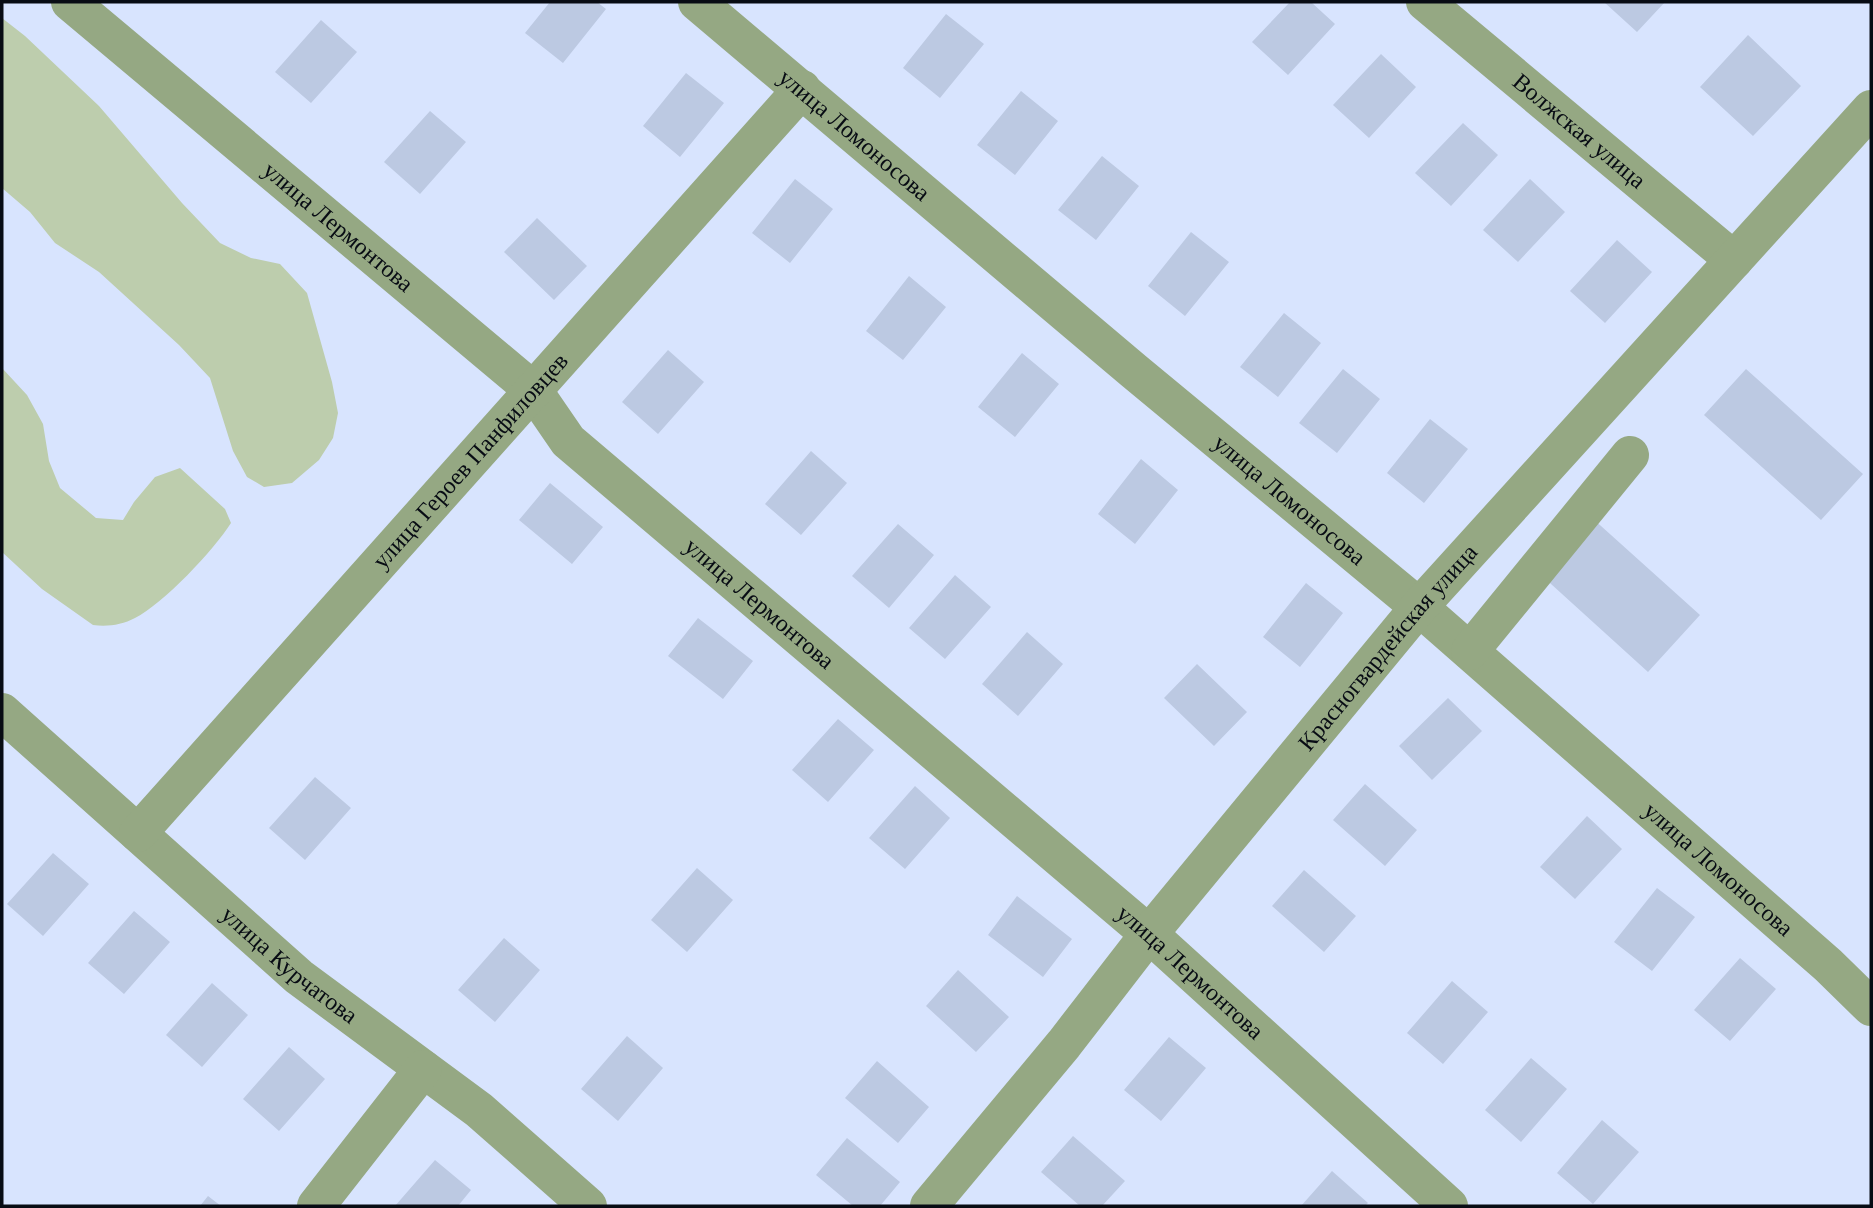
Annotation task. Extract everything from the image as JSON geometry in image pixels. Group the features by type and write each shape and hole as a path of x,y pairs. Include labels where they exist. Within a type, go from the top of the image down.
{"street":[{"name":"улица Лермонтова","path":"70,2 533,390 568,441 1149,934 1449,1206"},
{"name":"улица Ломоносова","path":"697,2 1134,371 1419,607 1828,965 1871,1007"},
{"name":"Волжская улица","path":"1425,2 1734,260"},
{"name":"улица Героев Панфиловцев","path":"138,833 802,89"},
{"name":"Красногвардейская улица","path":"929,1206 1419,607 1871,109"},
{"path":"1470,651 1630,455"},
{"name":"улица Курчатова","path":"2,712 299,977 479,1110 588,1206"},
{"path":"316,1206 423,1069"}],"green space":[{"path":"2,18 25,36 99,106 220,243 251,258 280,264 307,293 338,413 333,438 319,460 292,483 264,487 247,477 233,451 210,378 179,345 99,272 55,243 30,212 2,188"},
{"path":"2,368 27,395 43,424 49,461 60,488 96,518 123,520 155,477 180,468 225,509 231,523 213,547 173,589 135,618 114,625 93,625 42,589 2,552"}],"building":[{"path":"550,2 597,2 606,9 563,63 525,33"},
{"path":"1290,2 1311,2 1335,24 1288,75 1252,42"},
{"path":"1604,2 1665,2 1637,32"},
{"path":"946,14 984,44 940,98 903,68"},
{"path":"321,20 357,52 311,103 275,72"},
{"path":"1748,35 1801,86 1753,136 1700,87"},
{"path":"1381,54 1416,87 1369,138 1333,105"},
{"path":"686,73 724,103 680,157 643,126"},
{"path":"1021,91 1058,121 1015,175 977,145"},
{"path":"430,111 466,142 420,194 384,162"},
{"path":"1463,123 1498,155 1451,206 1415,173"},
{"path":"1102,156 1139,186 1096,240 1058,210"},
{"path":"795,179 833,209 790,263 752,233"},
{"path":"1530,179 1565,212 1518,262 1483,230"},
{"path":"537,218 587,266 554,300 504,252"},
{"path":"1191,232 1229,262 1185,316 1148,286"},
{"path":"1617,240 1652,272 1605,323 1570,291"},
{"path":"909,276 946,307 903,360 866,331"},
{"path":"1284,313 1321,343 1278,397 1240,367"},
{"path":"668,350 704,382 658,434 622,402"},
{"path":"1022,353 1059,384 1015,437 978,407"},
{"path":"1343,369 1380,399 1337,453 1299,423"},
{"path":"1746,369 1863,474 1821,520 1704,415"},
{"path":"1430,419 1468,449 1424,503 1387,473"},
{"path":"811,451 847,483 801,535 765,504"},
{"path":"1141,459 1178,490 1135,544 1098,514"},
{"path":"550,483 603,527 572,564 519,520"},
{"path":"1591,517 1700,615 1648,672 1540,574"},
{"path":"898,524 934,555 889,608 852,576"},
{"path":"955,575 991,607 945,659 909,628"},
{"path":"1306,583 1343,613 1300,667 1263,637"},
{"path":"698,618 753,661 723,699 668,656"},
{"path":"1027,632 1063,664 1018,716 982,684"},
{"path":"1197,664 1247,712 1214,746 1164,698"},
{"path":"1448,698 1482,731 1432,780 1399,746"},
{"path":"838,719 874,750 828,802 792,770"},
{"path":"315,777 351,808 305,860 269,828"},
{"path":"1365,784 1417,830 1385,866 1333,820"},
{"path":"915,786 950,818 905,869 869,838"},
{"path":"1587,816 1622,849 1575,899 1540,867"},
{"path":"53,853 89,884 43,936 7,904"},
{"path":"697,868 733,900 687,952 651,920"},
{"path":"1304,870 1356,916 1324,952 1272,906"},
{"path":"1657,888 1695,917 1652,971 1614,942"},
{"path":"1017,896 1072,939 1043,977 988,935"},
{"path":"134,911 170,942 124,994 88,963"},
{"path":"504,938 540,970 495,1022 458,990"},
{"path":"1740,958 1776,989 1730,1041 1694,1010"},
{"path":"958,970 1009,1017 976,1052 926,1006"},
{"path":"1452,981 1488,1012 1443,1064 1407,1033"},
{"path":"212,983 248,1015 202,1067 166,1035"},
{"path":"627,1036 663,1068 618,1121 581,1089"},
{"path":"1169,1037 1206,1068 1161,1121 1124,1090"},
{"path":"289,1047 325,1079 279,1131 243,1099"},
{"path":"1531,1058 1567,1089 1521,1142 1485,1110"},
{"path":"877,1061 929,1107 898,1143 845,1098"},
{"path":"1602,1120 1639,1152 1593,1204 1557,1173"},
{"path":"1073,1136 1125,1181 1102,1206 1080,1206 1041,1172"},
{"path":"847,1138 900,1182 880,1206 853,1206 816,1175"},
{"path":"435,1160 471,1190 458,1206 395,1206"},
{"path":"1332,1171 1368,1203 1365,1206 1301,1206"},
{"path":"208,1196 221,1206 200,1206"}]}
